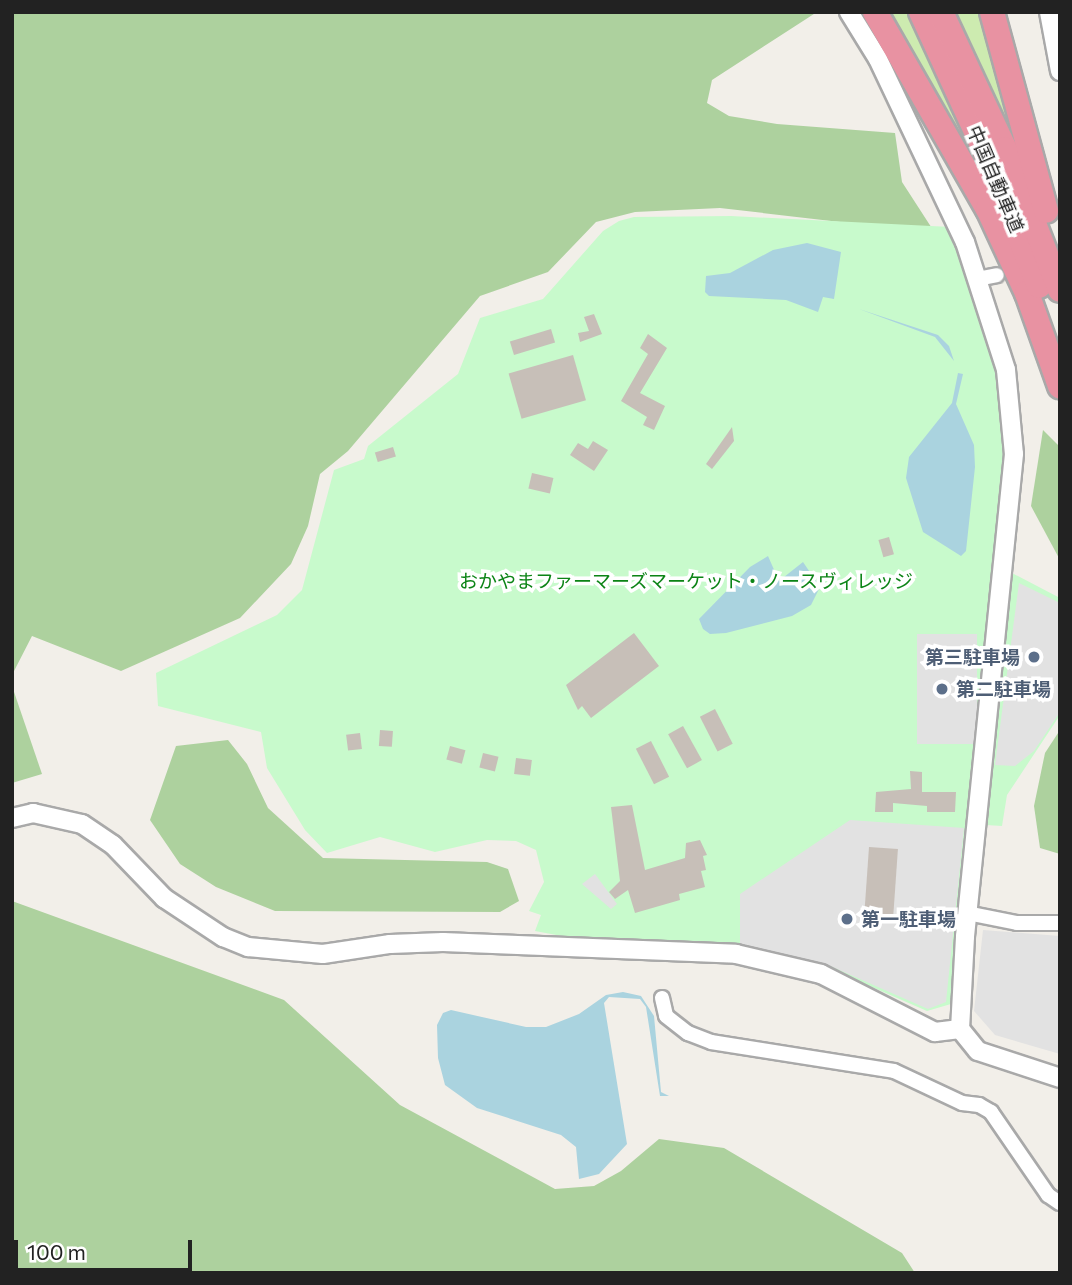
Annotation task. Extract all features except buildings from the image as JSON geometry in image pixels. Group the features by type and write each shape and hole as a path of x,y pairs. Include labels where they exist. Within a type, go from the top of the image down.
{"highway":[{"path":"875,12 988,209 1027,293 1060,386"},
{"name":"中国自動車道","path":"921,12 991,164 1060,350"},
{"name":"中国自動車道","path":"942,12 1005,149 1060,290"},
{"path":"992,12 1020,128 1060,248"}],"street":[{"path":"849,12 878,59 935,177 977,279 1006,370 1014,454 967,913 960,1029 978,1051 1060,1078"},
{"path":"1049,12 1060,71"},
{"path":"977,279 997,275"},
{"path":"12,818 33,813 82,824 113,845 164,898 222,937 248,947 323,954 390,944 456,942 736,954 821,974 935,1032 960,1029"},
{"path":"967,913 1017,923 1060,923"},
{"path":"662,998 666,1016 688,1033 711,1042 894,1071 962,1103 979,1105 991,1112 1048,1195 1060,1203"}],"green space":[{"path":"12,12 817,12 712,80 707,103 729,116 777,124 895,133 902,182 935,233 720,208 635,212 596,222 548,272 480,296 348,451 320,474 308,526 291,564 240,618 121,671 32,636 12,675"},
{"path":"881,12 912,12 1005,218"},
{"path":"950,12 984,12 1029,173"},
{"name":"おかやまファーマーズマーケット・ノースヴィレッジ","path":"731,216 951,227 997,363 1007,441 951,1004 927,1011 826,967 741,948 567,937 535,931 541,915 529,911 544,882 536,850 516,841 487,840 435,852 380,837 327,853 305,830 267,768 261,732 158,706 156,673 277,615 302,590 334,470 364,459 368,446 458,374 480,318 543,299 603,231 619,221 634,217"},
{"path":"1043,430 1060,447 1060,560 1031,506"},
{"name":"第三駐車場","path":"1012,573 1060,598 1060,715 1007,795 1002,826 986,825"},
{"path":"12,686 42,774 12,783"},
{"path":"1060,730 1060,854 1040,848 1034,806 1045,753"},
{"path":"228,740 247,764 268,808 323,858 487,862 508,869 519,901 500,912 275,911 216,887 180,864 150,820 176,746"},
{"path":"12,901 284,1000 400,1105 555,1189 594,1186 621,1171 659,1139 724,1148 902,1253 915,1273 12,1273"}],"shaded area":[{"name":"第三駐車場","path":"1019,583 1060,603 1060,712 1034,751 1015,766 995,765"},
{"name":"第二駐車場","path":"917,634 977,634 977,744 917,744"},
{"name":"第一駐車場","path":"850,820 964,828 946,1002 928,1009 828,965 740,944 740,894"},
{"path":"595,874 617,904 611,909 582,884"},
{"path":"983,930 1060,936 1060,1054 995,1035 974,1011"}],"water":[{"path":"807,243 841,252 834,299 823,297 818,312 786,300 709,296 705,292 706,276 730,273 773,250"},
{"path":"859,309 938,335 949,346 954,361 935,337"},
{"path":"958,373 963,374 956,404 974,445 975,467 966,551 961,556 923,532 906,478 909,457 952,403"},
{"path":"768,556 779,581 803,562 820,587 811,605 792,616 726,633 710,634 703,629 699,619 750,567"},
{"path":"623,992 641,996 654,1016 661,1092 669,1096 660,1096 646,1007 640,999 609,997 604,1003 627,1144 599,1174 579,1179 576,1147 561,1135 477,1108 445,1085 438,1058 437,1025 443,1013 451,1010 526,1027 546,1027 579,1014 606,995"}],"place":[{"name":"第三駐車場","path":"1034,657"},
{"name":"第二駐車場","path":"942,689"},
{"name":"第一駐車場","path":"847,919"}]}
